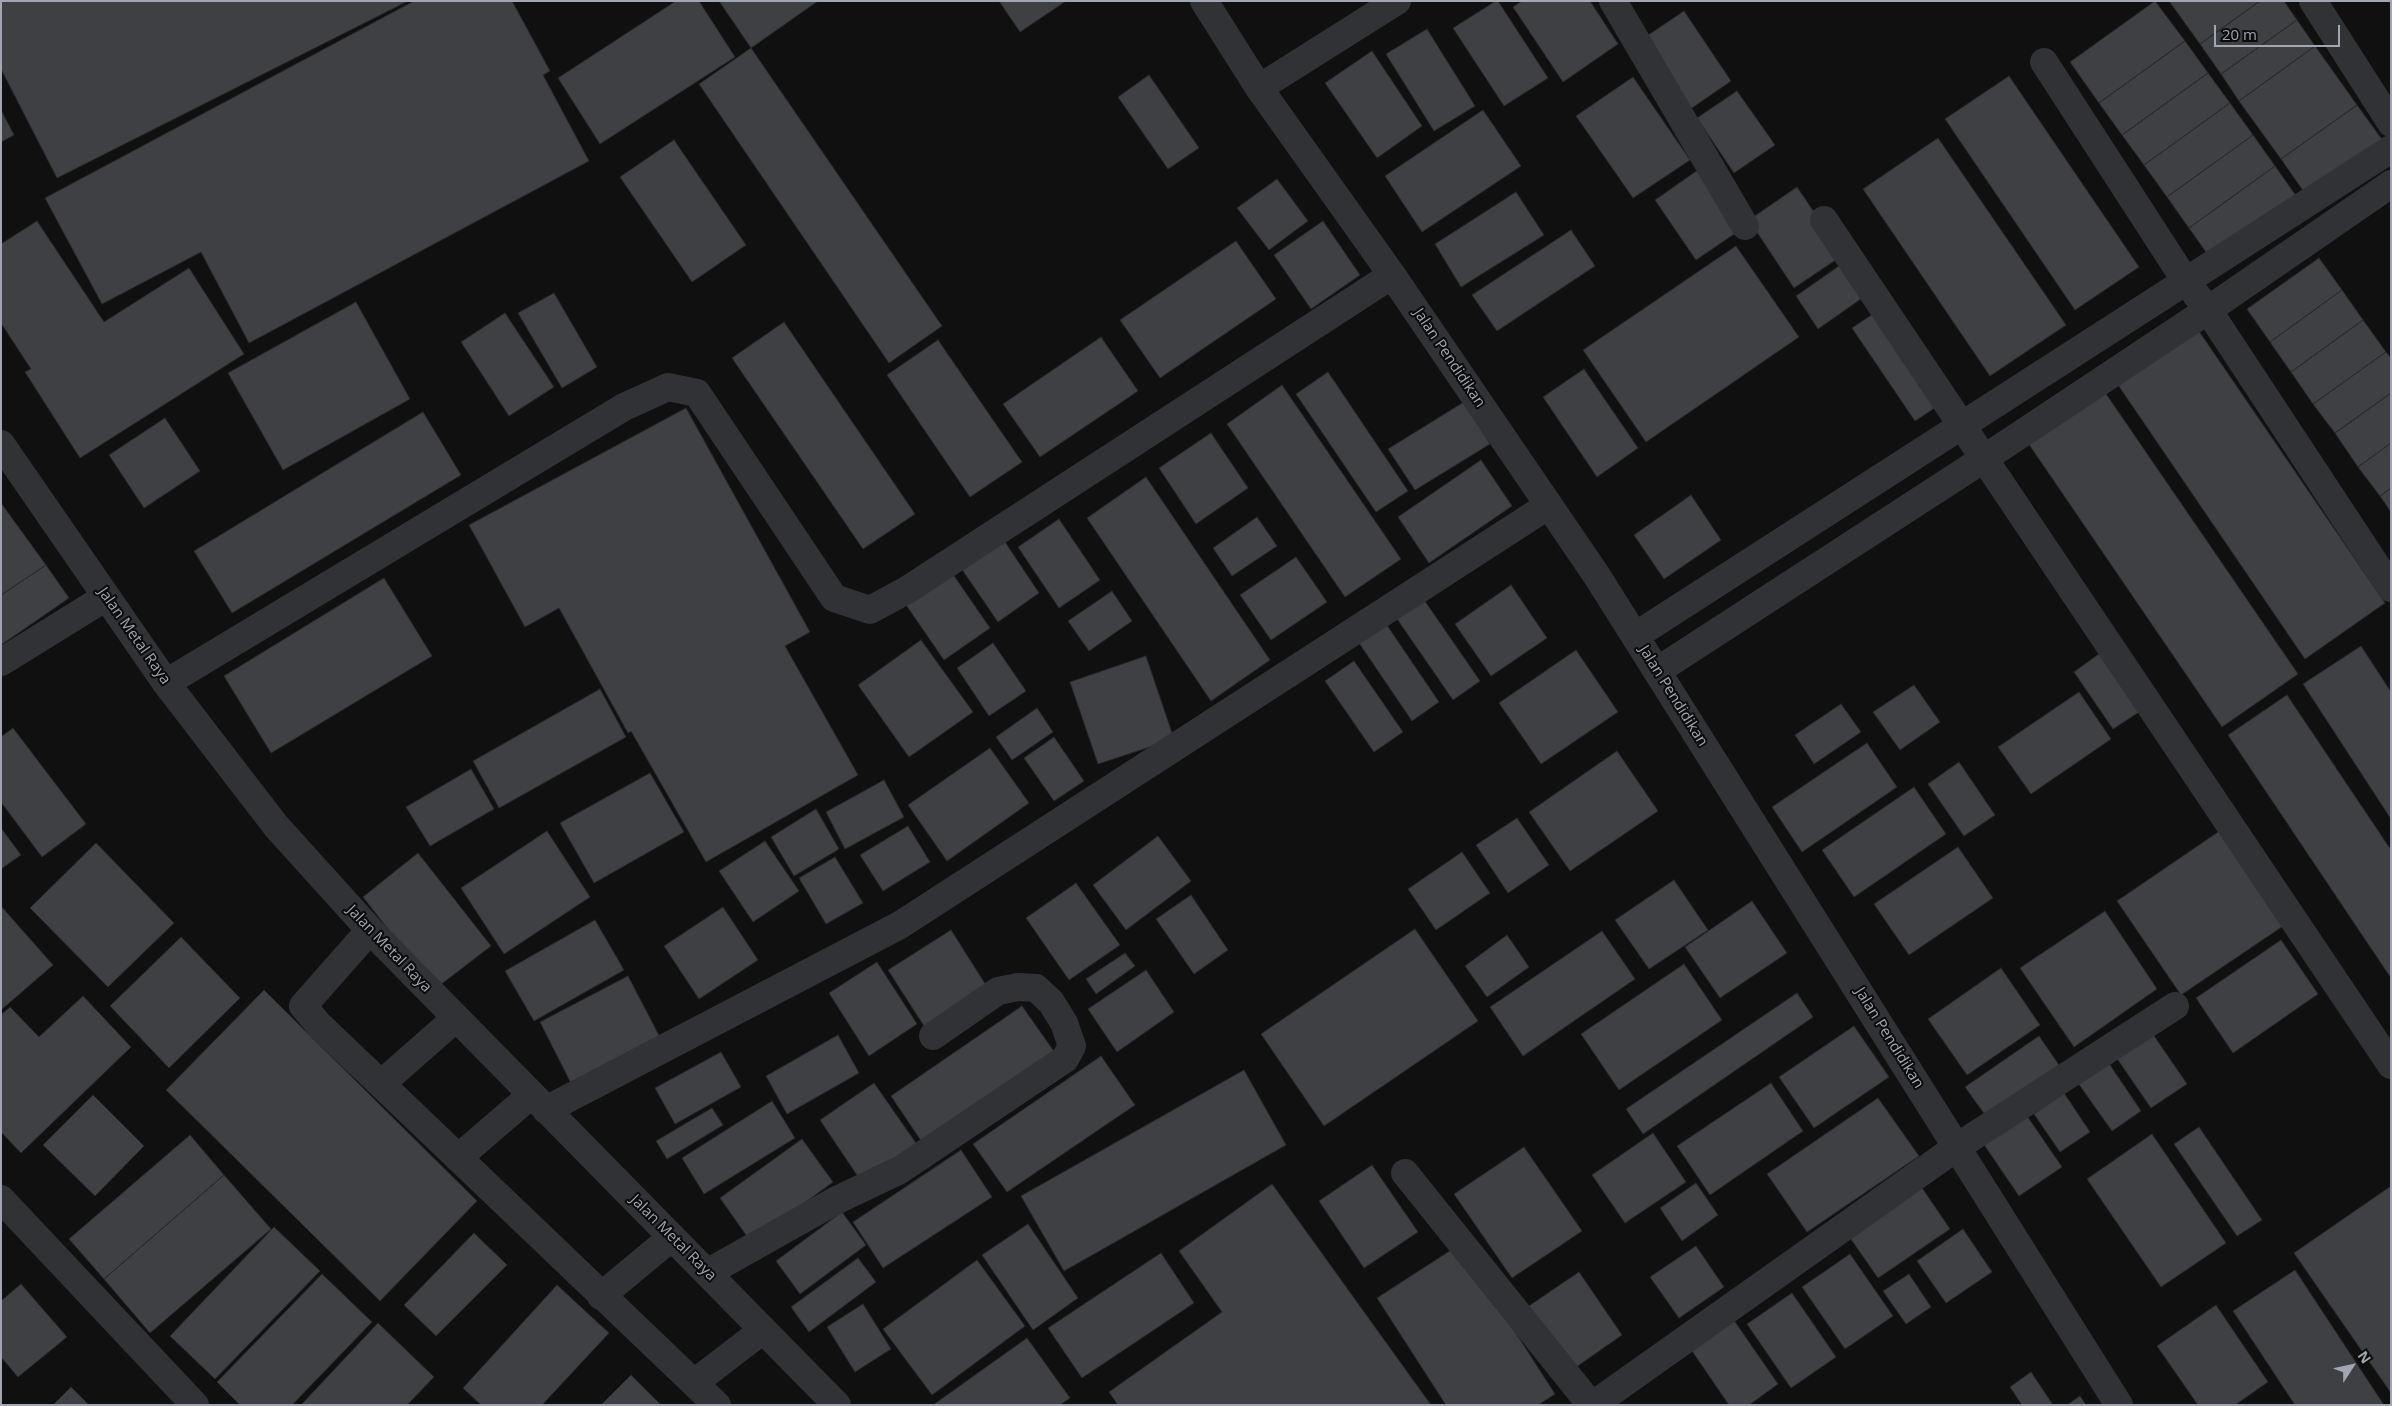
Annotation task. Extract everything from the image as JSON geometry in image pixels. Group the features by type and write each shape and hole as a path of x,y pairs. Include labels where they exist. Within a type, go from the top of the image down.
{"street":[{"name":"Jalan Pendidikan","path":"1204,1 1259,88 1392,275 1549,505 1635,636 2119,1405"},
{"path":"1259,88 1397,1"},
{"path":"1613,1 1745,226"},
{"path":"2313,1 2391,123"},
{"path":"2044,62 2185,280 2208,310 2391,588"},
{"path":"1635,636 2391,149"},
{"path":"1657,671 1985,458 2208,310 2391,184"},
{"path":"1824,220 2391,1064"},
{"path":"166,683 624,407 668,387 697,393 834,598 870,610 908,590 1392,275"},
{"name":"Jalan Metal Raya","path":"1,444 166,683 276,826 370,930 837,1405"},
{"path":"458,1158 539,1103 900,925 1549,505"},
{"path":"1,662 106,597"},
{"path":"370,930 303,1006 320,1026 717,1405"},
{"path":"707,1273 835,1201 900,1170 1065,1060 1072,1046 1064,1023 1051,1002 1036,988 1018,987 998,991 933,1036"},
{"path":"1405,1174 1592,1405 1957,1147 2175,1006"},
{"path":"381,1084 456,1018"},
{"path":"1,1199 195,1405"},
{"path":"601,1296 672,1237"},
{"path":"694,1383 763,1330"}],"building":[{"path":"1,1 408,1 57,178 1,69"},
{"path":"414,1 512,1 550,71 543,75 589,161 249,343 201,252 102,304 45,198"},
{"path":"676,1 699,1 735,57 600,144 558,78"},
{"path":"719,1 818,1 751,48"},
{"path":"999,1 1066,1 1020,32"},
{"path":"1498,1 1548,78 1504,106 1453,28"},
{"path":"1522,1 1590,1 1618,44 1563,82 1513,7"},
{"path":"2155,1 2185,41 2099,103 2070,62"},
{"path":"2169,1 2260,1 2200,44"},
{"path":"2260,1 2284,1 2297,20 2221,74 2200,44"},
{"path":"1684,11 1731,81 1689,110 1641,40"},
{"path":"2297,20 2315,46 2239,101 2221,74"},
{"path":"1427,29 1475,106 1434,131 1386,54"},
{"path":"2185,41 2208,73 2122,135 2099,103"},
{"path":"2315,46 2357,105 2281,159 2239,101"},
{"path":"751,48 942,326 889,363 699,84"},
{"path":"1372,51 1422,126 1377,158 1325,83"},
{"path":"2208,73 2230,103 2144,165 2122,135"},
{"path":"1149,75 1199,148 1168,169 1118,97"},
{"path":"2009,76 2139,267 2075,310 1945,119"},
{"path":"1633,77 1690,160 1633,198 1576,116"},
{"path":"1737,91 1775,145 1734,173 1697,118"},
{"path":"2230,103 2253,135 2167,197 2144,165"},
{"path":"2357,105 2386,145 2309,199 2281,159"},
{"path":"1,110 14,135 1,142"},
{"path":"1483,110 1521,166 1422,232 1385,176"},
{"path":"2253,135 2275,166 2189,228 2167,197"},
{"path":"1938,138 2066,325 1990,376 1863,189"},
{"path":"674,140 746,245 692,282 620,177"},
{"path":"2275,166 2299,200 2213,262 2189,228"},
{"path":"1698,170 1740,230 1696,260 1655,200"},
{"path":"1277,179 1308,221 1269,250 1237,208"},
{"path":"1797,187 1843,255 1794,288 1749,220"},
{"path":"1516,192 1544,235 1461,287 1435,244"},
{"path":"37,221 104,322 189,268 244,354 80,458 25,372 31,369 1,323 1,244"},
{"path":"1323,221 1360,275 1311,309 1274,255"},
{"path":"1571,230 1595,266 1497,331 1472,295"},
{"path":"1236,241 1276,299 1160,378 1120,320"},
{"path":"1736,246 1799,337 1646,442 1583,350"},
{"path":"2319,258 2342,290 2270,342 2247,309"},
{"path":"1842,264 1865,296 1818,329 1796,296"},
{"path":"2342,290 2363,320 2291,372 2270,342"},
{"path":"554,293 597,367 562,388 518,313"},
{"path":"356,302 410,399 283,470 228,373"},
{"path":"1876,312 1939,405 1915,421 1852,328"},
{"path":"505,313 554,387 509,416 461,342"},
{"path":"2363,320 2386,352 2313,404 2291,372"},
{"path":"784,322 915,514 863,549 732,358"},
{"path":"2194,324 2385,603 2305,659 2114,379"},
{"path":"1101,337 1138,391 1040,457 1003,404"},
{"path":"938,340 1022,462 970,497 887,375"},
{"path":"2386,352 2391,358 2391,393 2335,433 2313,404"},
{"path":"1584,369 1638,448 1597,477 1543,397"},
{"path":"1328,372 1408,491 1376,512 1296,394"},
{"path":"1282,385 1401,559 1345,597 1227,424"},
{"path":"2102,388 2298,674 2222,727 2026,440"},
{"path":"2391,393 2391,443 2358,467 2335,433"},
{"path":"1464,402 1490,444 1415,490 1388,449"},
{"path":"686,408 810,632 785,646 858,775 706,862 631,731 628,733 559,608 525,627 469,525"},
{"path":"423,412 461,475 232,613 194,551"},
{"path":"165,418 200,471 144,508 109,455"},
{"path":"1211,433 1248,488 1196,524 1159,468"},
{"path":"2391,443 2391,488 2380,496 2358,467"},
{"path":"1481,460 1512,506 1429,563 1398,517"},
{"path":"1146,477 1270,660 1211,701 1087,518"},
{"path":"2391,488 2391,512 2380,496"},
{"path":"1691,495 1721,540 1664,579 1634,535"},
{"path":"1,503 46,565 1,595"},
{"path":"1257,517 1277,546 1232,576 1213,548"},
{"path":"1059,519 1100,580 1059,608 1018,547"},
{"path":"1001,536 1039,593 998,622 959,565"},
{"path":"1296,557 1327,602 1271,640 1240,595"},
{"path":"46,565 69,598 1,645 1,595"},
{"path":"950,570 990,628 944,660 904,602"},
{"path":"384,578 432,656 271,753 224,676"},
{"path":"1511,585 1547,638 1491,676 1455,624"},
{"path":"1112,591 1132,621 1089,651 1068,621"},
{"path":"1420,594 1480,681 1453,700 1393,613"},
{"path":"1380,615 1439,702 1412,721 1353,634"},
{"path":"921,640 973,712 909,757 858,685"},
{"path":"993,643 1026,691 989,716 957,668"},
{"path":"2361,646 2391,692 2391,819 2303,684"},
{"path":"1576,650 1618,712 1541,764 1499,703"},
{"path":"2099,654 2139,712 2113,729 2074,672"},
{"path":"1146,656 1174,739 1098,764 1070,682"},
{"path":"1354,661 1403,732 1374,752 1325,681"},
{"path":"1914,685 1940,722 1900,750 1873,712"},
{"path":"600,689 626,737 499,808 473,761"},
{"path":"2079,692 2111,739 2031,794 1998,747"},
{"path":"2287,695 2391,850 2391,978 2228,735"},
{"path":"1841,704 1861,732 1814,764 1795,735"},
{"path":"1037,708 1053,732 1012,760 996,737"},
{"path":"13,728 86,824 42,857 1,802 1,737"},
{"path":"1054,737 1084,781 1054,801 1024,758"},
{"path":"1867,743 1897,787 1802,852 1772,807"},
{"path":"990,748 1029,803 947,861 908,805"},
{"path":"1617,751 1658,811 1570,871 1529,812"},
{"path":"1959,762 1995,815 1964,836 1928,784"},
{"path":"471,769 494,809 430,846 406,807"},
{"path":"650,773 684,832 594,883 560,823"},
{"path":"884,780 904,817 845,849 826,812"},
{"path":"1914,787 1946,834 1854,897 1822,850"},
{"path":"816,809 839,849 794,876 771,837"},
{"path":"1517,818 1549,865 1508,893 1476,845"},
{"path":"908,826 930,862 883,891 860,855"},
{"path":"1,828 21,855 1,869"},
{"path":"2224,828 2289,922 2181,995 2117,901"},
{"path":"547,831 590,897 504,954 461,888"},
{"path":"1158,836 1191,881 1126,930 1093,885"},
{"path":"765,841 799,891 753,922 719,871"},
{"path":"96,843 174,923 108,987 30,908"},
{"path":"1958,847 1993,898 1909,955 1874,904"},
{"path":"1462,852 1490,893 1436,930 1408,889"},
{"path":"418,853 491,946 435,989 363,897"},
{"path":"835,857 863,903 826,924 799,878"},
{"path":"1674,880 1708,930 1649,969 1615,920"},
{"path":"1076,883 1120,945 1069,980 1026,918"},
{"path":"1191,895 1228,950 1194,974 1156,919"},
{"path":"1752,901 1787,953 1720,998 1685,947"},
{"path":"1,906 53,965 1,1010"},
{"path":"723,907 758,960 699,999 664,946"},
{"path":"2105,911 2157,989 2074,1047 2020,968"},
{"path":"595,920 624,970 534,1021 505,971"},
{"path":"1415,929 1478,1021 1324,1126 1261,1034"},
{"path":"951,930 989,990 926,1029 888,970"},
{"path":"1602,931 1635,979 1523,1056 1490,1007"},
{"path":"1507,935 1529,967 1487,997 1465,966"},
{"path":"181,937 240,998 169,1068 110,1006"},
{"path":"2281,940 2318,994 2233,1053 2196,998"},
{"path":"1125,953 1135,966 1096,994 1086,979"},
{"path":"877,962 917,1024 869,1056 829,993"},
{"path":"1684,964 1722,1020 1619,1090 1581,1034"},
{"path":"2001,968 2040,1025 1967,1075 1928,1019"},
{"path":"1146,970 1174,1012 1117,1052 1088,1009"},
{"path":"628,976 665,1047 576,1093 540,1022"},
{"path":"264,990 477,1201 380,1301 166,1090"},
{"path":"1797,993 1813,1017 1643,1134 1626,1109"},
{"path":"83,996 131,1047 21,1153 1,1132 1,1015 10,1007 39,1037"},
{"path":"1022,1006 1060,1060 928,1151 891,1096"},
{"path":"1854,1026 1889,1077 1814,1128 1779,1077"},
{"path":"2150,1030 2187,1084 2151,1108 2114,1054"},
{"path":"838,1035 859,1073 787,1114 766,1076"},
{"path":"2039,1036 2059,1065 1986,1116 1965,1087"},
{"path":"721,1052 741,1087 675,1124 655,1088"},
{"path":"1101,1056 1135,1105 1007,1192 973,1144"},
{"path":"2108,1062 2141,1111 2112,1131 2078,1083"},
{"path":"1244,1070 1286,1145 1064,1271 1021,1196"},
{"path":"874,1083 918,1146 863,1184 820,1120"},
{"path":"1771,1083 1803,1131 1710,1195 1677,1146"},
{"path":"2064,1093 2090,1132 2060,1152 2034,1114"},
{"path":"93,1095 144,1146 95,1196 43,1145"},
{"path":"1878,1098 1919,1156 1807,1232 1767,1174"},
{"path":"772,1101 795,1138 704,1194 682,1158"},
{"path":"712,1108 723,1125 667,1159 656,1141"},
{"path":"2025,1113 2062,1167 2019,1196 1983,1143"},
{"path":"2199,1127 2262,1220 2237,1236 2174,1144"},
{"path":"1653,1133 1686,1182 1625,1223 1592,1175"},
{"path":"2152,1134 2226,1243 2161,1287 2087,1179"},
{"path":"190,1135 224,1175 104,1279 69,1239"},
{"path":"802,1139 833,1182 751,1242 720,1198"},
{"path":"1524,1147 1582,1231 1512,1278 1454,1194"},
{"path":"961,1150 992,1197 883,1268 853,1222"},
{"path":"1372,1165 1418,1232 1364,1268 1319,1201"},
{"path":"224,1175 271,1229 150,1333 104,1279"},
{"path":"1918,1182 1950,1229 1878,1278 1846,1232"},
{"path":"1696,1183 1718,1215 1682,1241 1660,1208"},
{"path":"1272,1184 1431,1405 1118,1405 1109,1392 1222,1312 1179,1251"},
{"path":"2391,1186 2391,1393 2294,1253"},
{"path":"842,1212 866,1245 800,1294 776,1261"},
{"path":"1028,1224 1078,1298 1033,1330 982,1255"},
{"path":"274,1227 320,1271 215,1379 170,1336"},
{"path":"1963,1229 1992,1272 1946,1303 1917,1261"},
{"path":"474,1233 507,1265 436,1336 404,1305"},
{"path":"1459,1245 1555,1394 1538,1405 1446,1405 1377,1298"},
{"path":"1696,1246 1724,1287 1679,1318 1650,1277"},
{"path":"1161,1253 1194,1303 1082,1378 1048,1328"},
{"path":"1850,1254 1893,1316 1845,1349 1802,1287"},
{"path":"858,1258 876,1282 809,1332 791,1307"},
{"path":"977,1260 1025,1326 932,1395 883,1329"},
{"path":"2295,1270 2384,1405 2295,1405 2233,1311"},
{"path":"1579,1272 1622,1335 1569,1372 1526,1308"},
{"path":"322,1274 372,1322 292,1405 240,1405 217,1382"},
{"path":"1909,1274 1931,1307 1906,1324 1883,1291"},
{"path":"21,1284 67,1337 18,1377 1,1357 1,1301"},
{"path":"557,1285 609,1333 542,1405 481,1405 463,1388"},
{"path":"1792,1293 1836,1357 1791,1388 1747,1324"},
{"path":"863,1304 891,1349 855,1372 827,1327"},
{"path":"2216,1305 2268,1382 2235,1405 2198,1405 2157,1346"},
{"path":"1731,1316 1778,1384 1749,1405 1729,1405 1688,1345"},
{"path":"378,1323 434,1377 407,1405 301,1405"},
{"path":"1027,1338 1070,1398 1060,1405 933,1405"},
{"path":"2031,1372 2053,1405 2022,1405 2010,1387"},
{"path":"631,1375 661,1405 601,1405"},
{"path":"71,1387 89,1405 53,1405"},
{"path":"2080,1396 2086,1405 2067,1405"}]}
